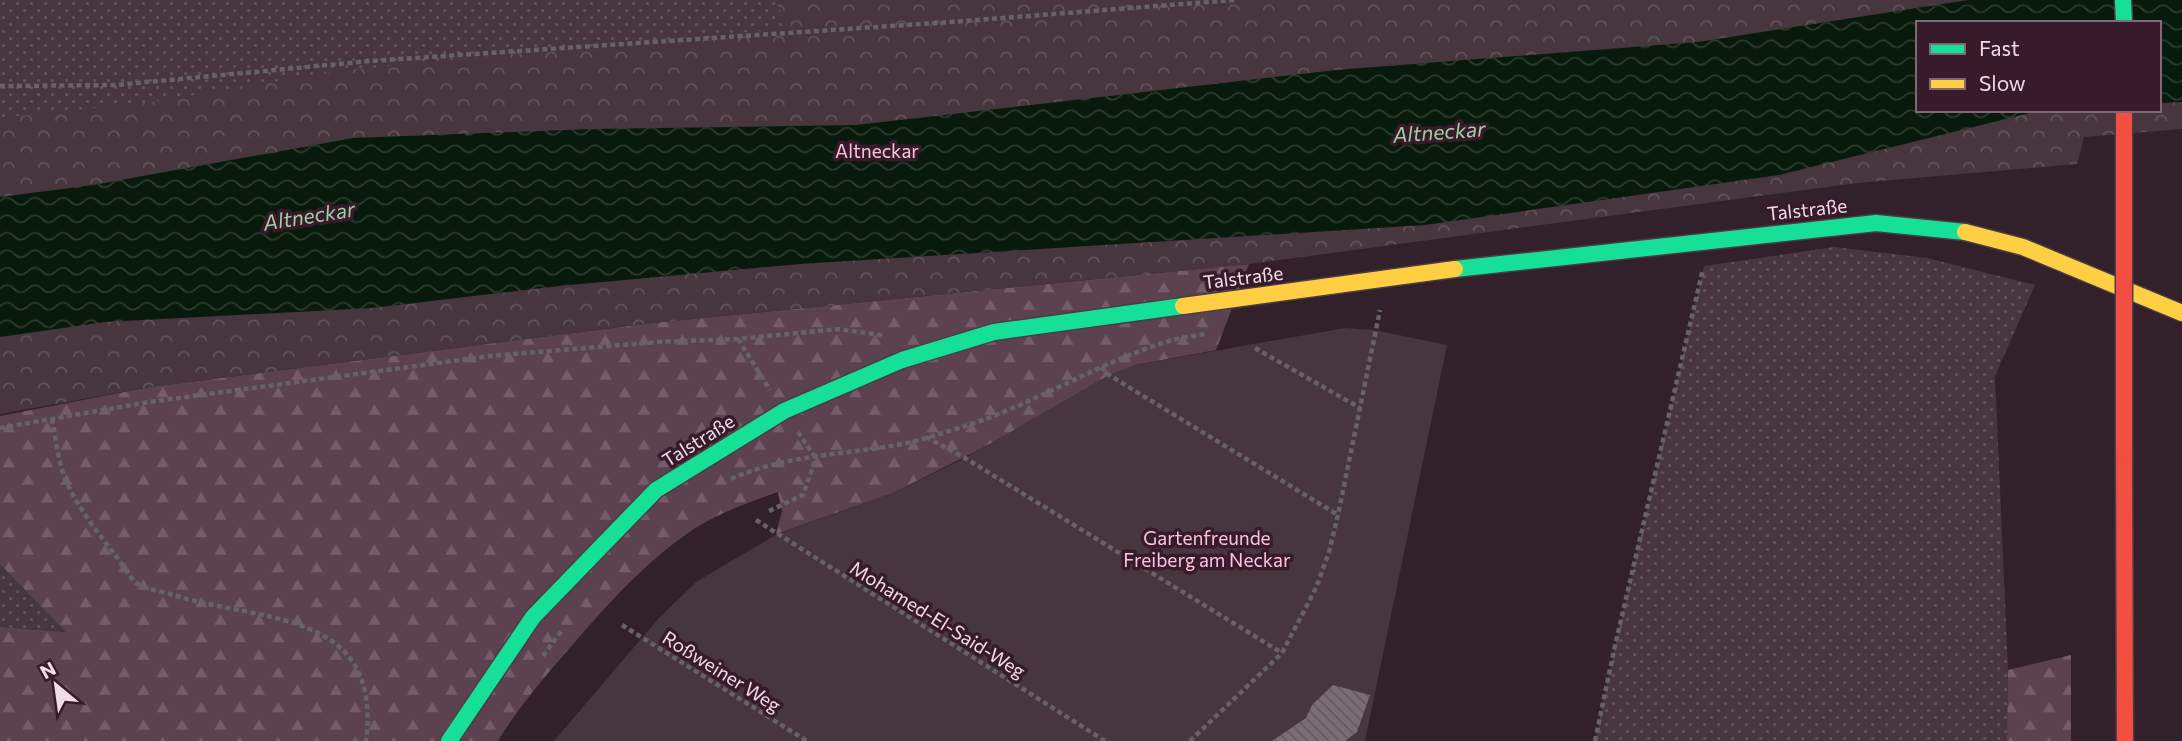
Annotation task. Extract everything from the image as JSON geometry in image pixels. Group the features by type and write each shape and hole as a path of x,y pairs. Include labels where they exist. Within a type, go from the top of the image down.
{"main road":[{"path":"2123,0 2123,21"},
{"path":"2124,112 2125,741"},
{"name":"Talstraße","path":"449,741 533,617 656,490 784,411 902,360 994,332 1516,261 1877,223 1959,230 2023,247 2182,313"}],"path":[{"path":"0,86 116,85 370,61 1234,0"},
{"path":"1595,741 1708,240"},
{"path":"1190,741 1282,653 1316,588 1338,515 1380,310"},
{"path":"0,428 149,402 490,356 659,342 738,339 839,328 880,335 902,360"},
{"path":"1255,348 1360,408"},
{"path":"1101,367 1109,375 1338,515"},
{"path":"52,419 65,479 91,523 136,583 191,601 242,609 310,627 328,637 347,655 360,674 369,706 366,741"},
{"path":"925,437 965,458 1282,653"},
{"path":"722,484 756,468 788,460 816,458 803,495 769,511"},
{"name":"Mohamed-El-Said-Weg","path":"756,520 1105,741"},
{"name":"Roßweiner Weg","path":"622,625 807,741"},
{"path":"541,659 564,628"}],"green space":[{"path":"0,0 1968,0 0,197"},
{"name":"Altneckar","path":"775,0 2182,0 2182,129 2084,137 2077,164 1857,183 1249,264 652,323 150,387 0,414 0,118 151,102 347,70 789,28"},
{"path":"1834,247 1927,258 2035,285 1995,376 2008,670 2007,741 1595,741 1704,266"},
{"path":"1249,264 1216,350 1135,365 1002,438 893,493 776,534 782,511 778,492 728,511 692,530 638,574 612,601 534,691 498,741 0,741 0,627 66,632 0,564 0,416 150,387 652,323"},
{"name":"Gartenfreunde Freiberg am Neckar","path":"1345,328 1374,330 1447,345 1365,741 554,741 658,619 696,582 777,534 893,493 965,458 1109,375 1135,365"},
{"path":"0,564 67,632 0,627"},
{"path":"2071,655 2071,741 2007,741 2008,670"}],"water":[{"path":"1968,0 2182,0 2182,102 2161,103 2161,21 1916,21 1916,112 2034,112 1779,175 1425,225 800,264 559,286 372,308 105,322 0,337 0,197 93,185 353,138 591,129 856,125 1336,70 1698,42"}],"building":[{"path":"1333,685 1370,695 1357,732 1345,741 1272,741 1306,718 1312,705"}],"traffic: fast":[{"path":"2123,0 2124,21"},
{"path":"1455,269 1876,223 1965,232"},
{"path":"449,741 533,617 656,490 784,411 902,360 994,332 1183,306"}],"traffic: slow":[{"path":"1965,232 2023,247 2182,313"},
{"path":"1183,306 1455,269"}],"traffic: jam":[{"path":"2124,112 2124,450"},
{"path":"2124,450 2125,741"}]}
